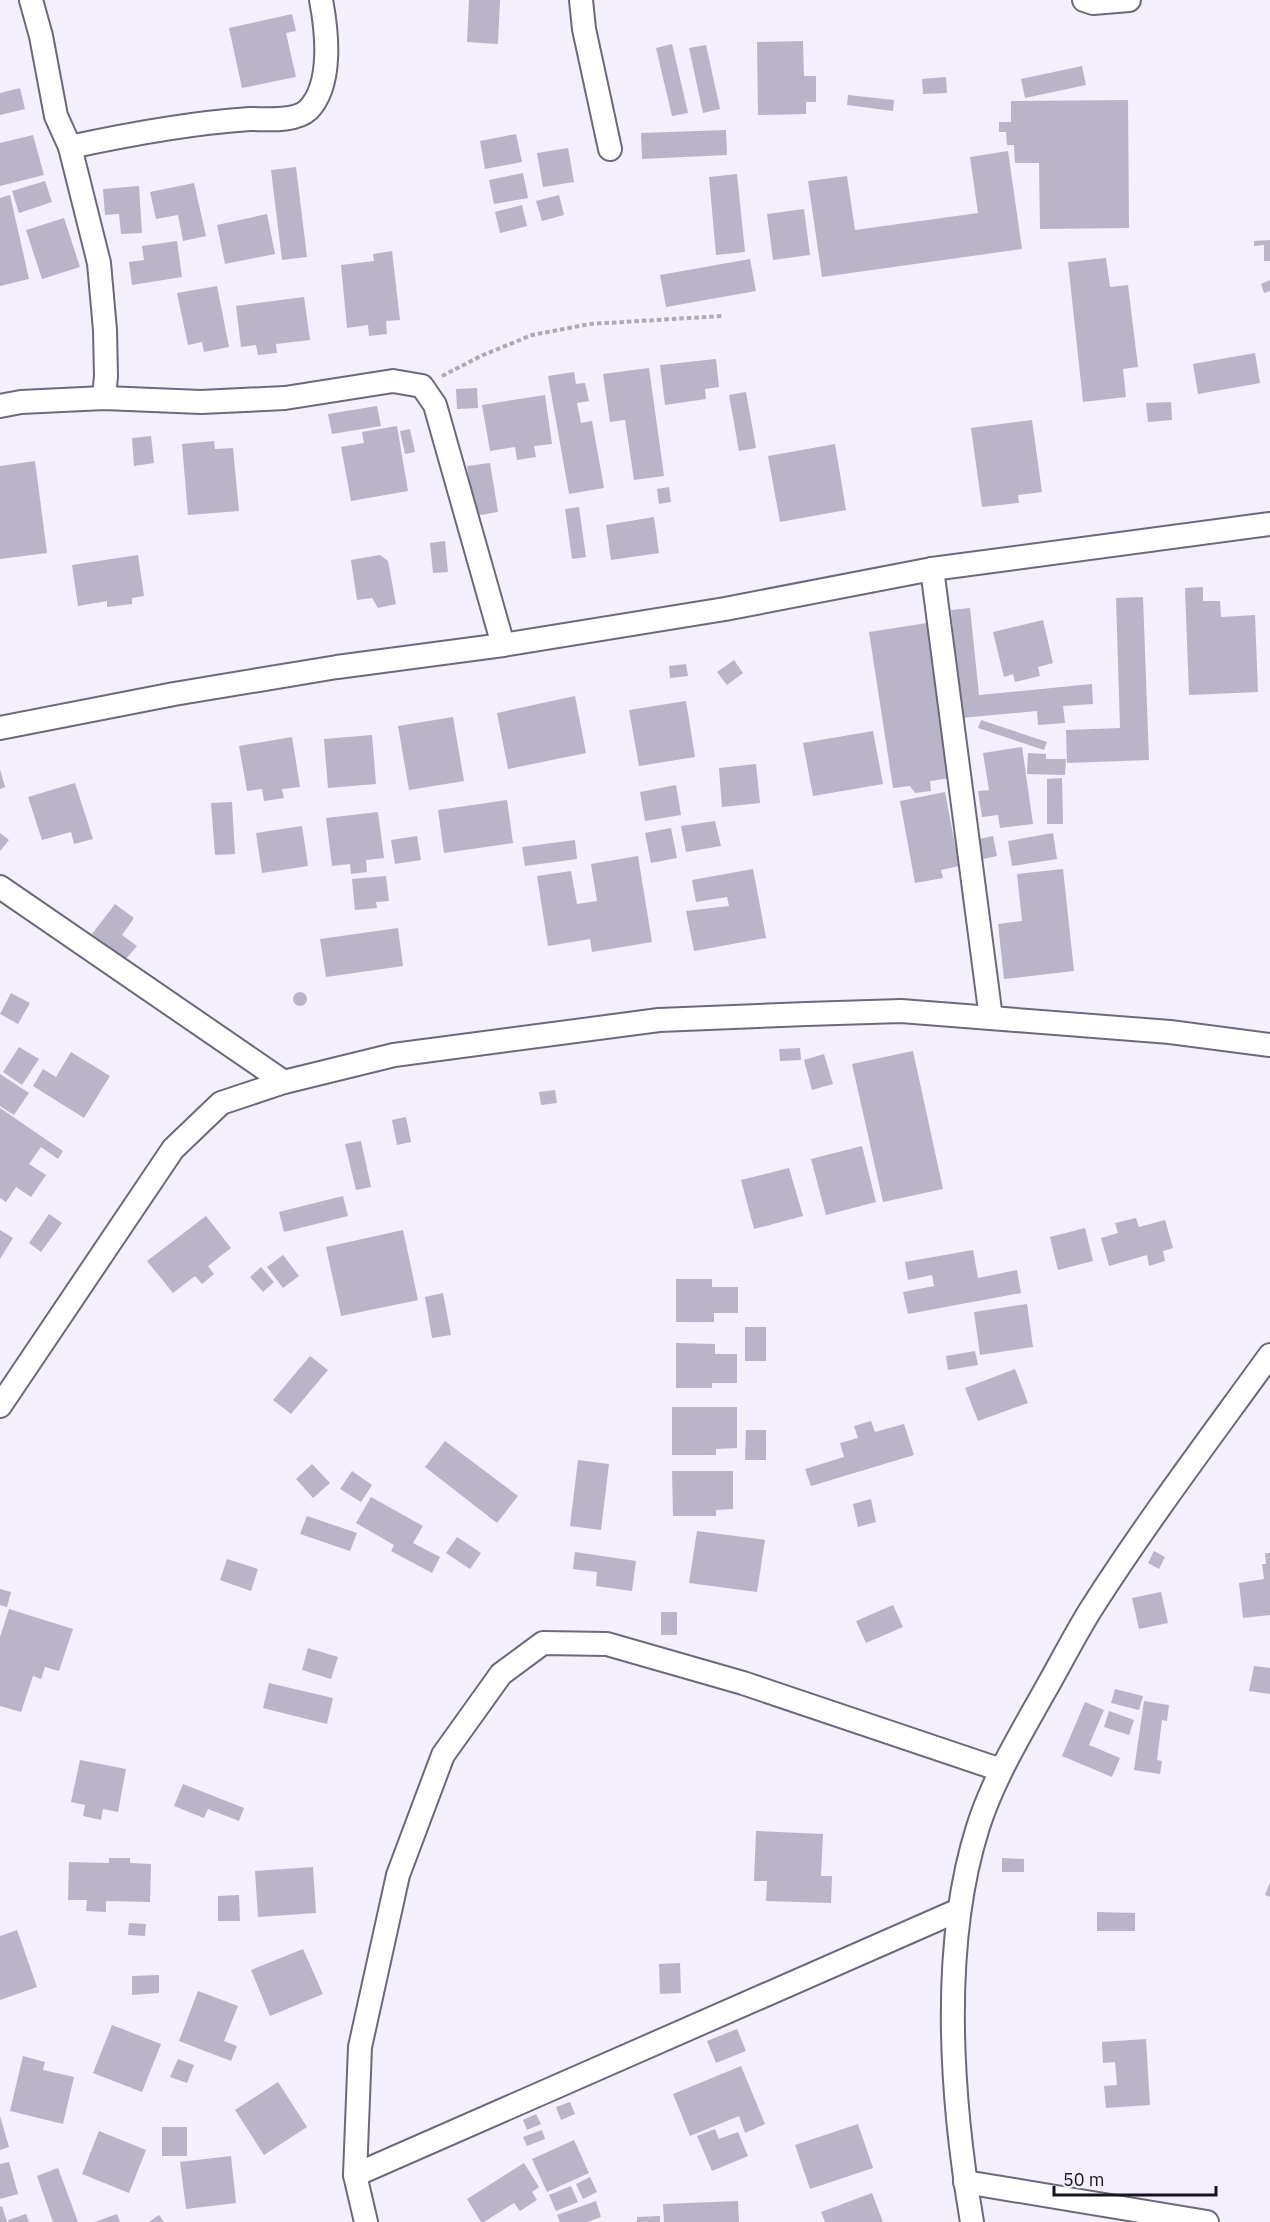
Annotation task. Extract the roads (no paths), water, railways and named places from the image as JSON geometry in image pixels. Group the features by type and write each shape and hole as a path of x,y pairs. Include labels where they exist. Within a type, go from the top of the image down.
{"street":[{"path":"31,0 41,36 56,116 70,147 99,263 106,364 104,398"},
{"path":"70,147 146,131 214,121 291,117 307,111 319,91 326,62 326,28 321,0"},
{"path":"580,0 584,29 610,149"},
{"path":"1084,0 1093,3 1129,0"},
{"path":"0,406 21,402 104,398 201,402 285,398 393,381 422,386 435,405 504,645"},
{"path":"0,728 174,694 337,667 504,645 725,609 932,569 1270,524"},
{"path":"932,569 991,1018"},
{"path":"0,887 284,1082"},
{"path":"0,1406 173,1149 220,1103 284,1082 394,1055 659,1020 901,1011 1170,1032 1270,1045"},
{"path":"972,2222 965,2182 954,2082 954,1990 959,1910 978,1827 1001,1770 1092,1607 1270,1355"},
{"path":"366,2222 355,2175 360,2047 398,1875 443,1755 501,1674 543,1643 608,1644 743,1683 1001,1770"},
{"path":"355,2175 959,1910"},
{"path":"965,2182 1207,2222"}]}
